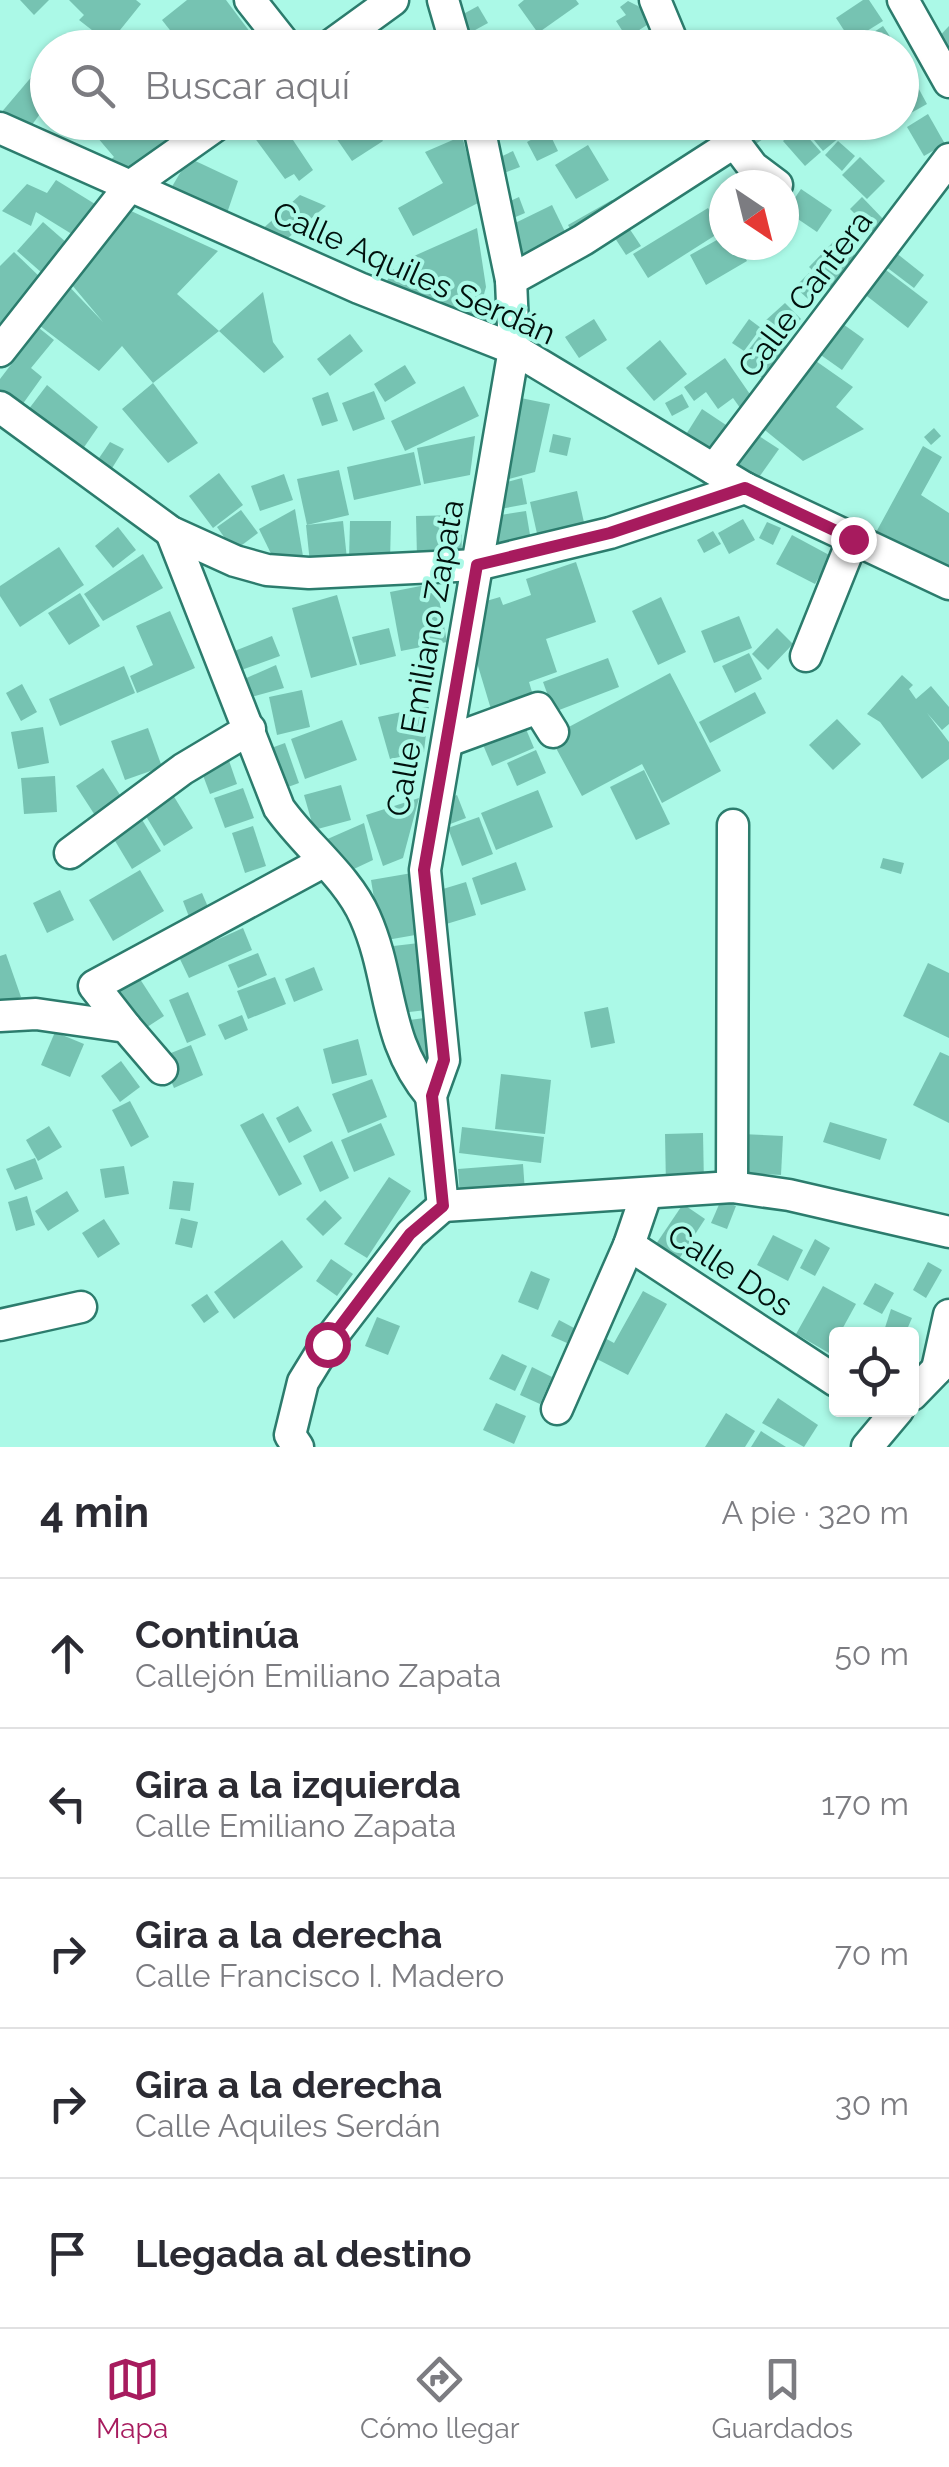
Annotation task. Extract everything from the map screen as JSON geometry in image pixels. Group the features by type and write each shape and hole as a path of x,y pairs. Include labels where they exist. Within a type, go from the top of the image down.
{"street":[{"path":"250,0 274,30"},
{"path":"352,30 394,0"},
{"path":"443,0 452,30"},
{"path":"655,0 668,30"},
{"path":"903,0 949,82"},
{"name":"Calle Aquiles Serdán","path":"0,128 359,288 514,348 745,488 949,584"},
{"path":"0,351 130,187 196,140"},
{"name":"Calle Emiliano Zapata","path":"443,1206 432,1096 444,1060 424,870 514,348 511,280 482,140"},
{"path":"511,280 583,240 716,140"},
{"path":"732,140 762,170"},
{"name":"Calle Cantera","path":"714,469 949,160"},
{"path":"0,406 171,532 235,561 267,570 308,573 477,565 610,533 745,488"},
{"path":"171,532 279,808 354,895 367,920 398,1045 412,1074 432,1096"},
{"path":"806,656 853,539"},
{"path":"448,741 538,708 553,732"},
{"path":"70,853 184,769 250,729"},
{"path":"732,1187 733,825"},
{"path":"162,1069 94,986 322,862"},
{"path":"3,1021 36,1014 126,1027"},
{"path":"294,1441 303,1382 327,1344 410,1234 443,1206 732,1187 789,1195 949,1232"},
{"name":"Calle Dos","path":"646,1195 629,1245 829,1376"},
{"path":"556,1409 629,1245"},
{"path":"0,1325 81,1306"},
{"path":"919,1385 943,1363 949,1315"},
{"path":"867,1447 889,1417"}],"building":[{"path":"20,0 49,0 34,15"},
{"path":"69,0 136,0 141,4 120,30 92,30 79,20 84,15"},
{"path":"187,0 226,0 248,30 170,30 162,20"},
{"path":"524,0 576,0 579,4 542,30 536,30 518,5"},
{"path":"869,0 883,21 869,30 844,30 836,18"},
{"path":"628,1 638,6 650,23 639,30 622,30 616,21 626,15 620,7"},
{"path":"478,6 488,23 475,30 463,30 456,18"},
{"path":"949,26 949,59 933,43"},
{"path":"30,79 30,128 26,133 0,114"},
{"path":"919,89 927,104 919,108"},
{"path":"928,114 945,144 924,156 915,140 919,140 919,120"},
{"path":"100,140 179,140 124,182 97,170 114,157"},
{"path":"256,140 293,140 313,170 299,181 294,174 285,179"},
{"path":"337,140 382,140 383,141 352,161"},
{"path":"453,140 463,140 480,202 413,236 398,208 443,183 425,152"},
{"path":"553,140 558,151 537,161 527,142"},
{"path":"738,140 761,140 746,151"},
{"path":"810,140 821,152 805,166 783,141"},
{"path":"814,140 836,140 823,151"},
{"path":"838,141 855,156 842,171 825,155"},
{"path":"588,145 609,180 576,199 555,165"},
{"path":"513,151 520,167 504,173 498,158"},
{"path":"860,157 885,181 867,199 842,175"},
{"path":"189,158 238,181 225,219 167,195"},
{"path":"56,180 95,204 75,236 36,212 31,226 2,211 27,184 47,193"},
{"path":"801,189 832,210 817,232 799,220"},
{"path":"300,195 326,206 282,243 258,233"},
{"path":"519,197 525,213 506,221 499,206"},
{"path":"862,197 886,222 875,234 850,209"},
{"path":"612,200 619,213 575,237 568,225"},
{"path":"118,205 218,251 177,294 219,331 153,383 122,346 99,371 31,319 62,279 103,322 67,279"},
{"path":"552,205 570,242 514,268 503,229"},
{"path":"709,210 709,239 648,278 633,254"},
{"path":"623,219 641,246 626,255 609,229"},
{"path":"43,222 67,243 42,273 17,251"},
{"path":"477,228 486,287 475,327 384,287 393,269 406,275 414,256"},
{"path":"837,238 860,260 832,289 809,267"},
{"path":"709,244 709,260 747,261 706,285 690,255"},
{"path":"14,252 43,280 0,323 0,266"},
{"path":"895,252 924,275 914,288 885,266"},
{"path":"882,267 928,302 908,328 863,293"},
{"path":"809,273 821,285 808,299 795,287"},
{"path":"263,292 273,342 284,357 264,373 219,331"},
{"path":"785,303 801,319 781,338 765,321"},
{"path":"594,319 607,340 579,358 565,337"},
{"path":"749,319 761,328 744,351 732,343"},
{"path":"840,322 864,339 842,370 818,353"},
{"path":"39,328 54,340 31,368 42,377 17,412 0,399 0,379"},
{"path":"764,330 789,348 765,380 740,361"},
{"path":"350,334 363,351 330,376 317,359"},
{"path":"660,340 687,374 654,401 626,368"},
{"path":"725,358 756,403 743,412 733,398 718,409 706,392 694,401 684,387"},
{"path":"813,359 853,387 836,407 864,429 803,461 760,426"},
{"path":"405,365 416,383 385,402 374,384"},
{"path":"153,383 198,443 168,463 122,409"},
{"path":"47,385 98,427 80,453 25,414"},
{"path":"464,386 479,416 405,451 391,421"},
{"path":"374,391 385,419 353,431 342,403"},
{"path":"328,392 338,421 322,426 312,398"},
{"path":"682,394 689,407 672,416 665,403"},
{"path":"511,396 550,404 535,472 494,483"},
{"path":"702,409 729,427 711,454 685,436"},
{"path":"934,428 941,436 931,445 924,437"},
{"path":"753,432 779,449 757,480 731,462"},
{"path":"553,434 571,438 567,456 549,452"},
{"path":"475,436 470,475 424,484 417,448"},
{"path":"110,442 124,449 109,473 95,464"},
{"path":"923,446 942,457 921,495 949,513 949,581 874,536"},
{"path":"414,452 421,485 354,500 347,467"},
{"path":"339,470 349,515 307,525 297,479"},
{"path":"219,473 243,505 213,528 189,496"},
{"path":"284,474 293,500 260,511 251,486"},
{"path":"522,478 527,504 489,511 493,486"},
{"path":"577,491 587,536 540,547 530,502"},
{"path":"295,509 304,562 277,566 259,529"},
{"path":"241,510 258,533 234,551 217,527"},
{"path":"526,511 532,547 494,554 488,517"},
{"path":"461,515 462,556 417,557 416,516"},
{"path":"743,519 755,540 729,554 718,533"},
{"path":"343,521 347,559 310,563 306,525"},
{"path":"350,521 391,521 390,560 349,560"},
{"path":"767,522 781,528 773,545 759,538"},
{"path":"118,527 136,550 113,568 95,546"},
{"path":"713,531 721,544 704,553 697,540"},
{"path":"792,535 831,556 815,584 776,564"},
{"path":"59,547 84,585 20,627 0,596 0,586"},
{"path":"143,554 163,588 103,621 84,594"},
{"path":"576,562 596,622 546,639 557,672 529,682 535,702 493,716 469,636 476,604 500,597 503,605 531,595 526,579"},
{"path":"436,583 447,642 401,651 390,592"},
{"path":"80,593 100,626 69,645 48,613"},
{"path":"337,595 357,665 311,678 292,608"},
{"path":"661,597 686,652 658,665 632,611"},
{"path":"170,611 195,668 137,693 130,676 153,665 136,626"},
{"path":"739,616 752,648 714,663 701,631"},
{"path":"389,628 396,656 360,665 352,637"},
{"path":"777,628 793,644 768,670 752,654"},
{"path":"272,636 280,656 233,673 227,654"},
{"path":"749,653 762,679 735,693 722,666"},
{"path":"608,658 619,687 554,712 543,682"},
{"path":"276,665 284,688 251,697 242,680"},
{"path":"124,666 135,693 60,726 49,699"},
{"path":"670,673 721,771 662,803 642,764 582,796 550,737"},
{"path":"902,675 913,685 909,689 916,699 931,686 949,707 949,724 942,730 927,713 949,742 949,759 922,779 880,722 867,714"},
{"path":"22,684 37,712 21,721 6,693"},
{"path":"302,690 310,727 277,735 269,697"},
{"path":"755,692 766,713 710,743 699,722"},
{"path":"429,706 424,752 390,759 378,717"},
{"path":"837,719 861,744 833,770 809,745"},
{"path":"342,720 357,760 305,779 291,739"},
{"path":"523,722 534,748 492,766 481,740"},
{"path":"43,727 49,763 18,769 11,732"},
{"path":"148,728 162,767 125,780 111,741"},
{"path":"285,743 299,783 277,791 263,751"},
{"path":"536,750 546,773 517,786 507,763"},
{"path":"226,752 237,784 210,794 198,762"},
{"path":"103,768 127,806 100,823 76,786"},
{"path":"644,770 670,824 636,840 610,787"},
{"path":"55,776 57,812 24,814 21,778"},
{"path":"341,785 351,820 314,830 304,795"},
{"path":"243,788 254,818 225,828 214,798"},
{"path":"170,790 193,828 164,846 141,808"},
{"path":"538,790 553,827 496,850 481,813"},
{"path":"457,795 466,818 445,826 437,803"},
{"path":"419,798 403,858 383,866 366,815"},
{"path":"138,813 161,851 132,869 109,831"},
{"path":"479,817 493,854 462,866 448,828"},
{"path":"364,823 373,860 339,876 323,841"},
{"path":"253,826 266,866 245,873 232,833"},
{"path":"883,858 904,863 901,874 880,868"},
{"path":"516,862 526,890 481,905 472,878"},
{"path":"140,870 164,911 113,941 89,900"},
{"path":"412,873 421,934 381,941 371,880"},
{"path":"466,882 476,915 443,925 433,892"},
{"path":"60,890 74,920 47,933 33,903"},
{"path":"202,893 211,914 191,922 183,901"},
{"path":"243,928 252,950 189,978 179,957"},
{"path":"419,943 426,1010 393,1014 385,947"},
{"path":"258,953 267,975 238,988 228,965"},
{"path":"6,954 21,997 0,1004 0,956"},
{"path":"928,963 949,973 949,1038 903,1016"},
{"path":"314,967 323,990 294,1002 285,979"},
{"path":"138,976 164,1016 138,1033 113,993"},
{"path":"275,977 286,1004 248,1019 237,991"},
{"path":"188,992 206,1035 187,1043 169,1000"},
{"path":"608,1007 615,1043 591,1048 584,1012"},
{"path":"242,1015 248,1030 225,1040 218,1025"},
{"path":"432,1017 436,1059 410,1061 402,1021"},
{"path":"55,1032 84,1044 70,1077 41,1065"},
{"path":"358,1039 367,1075 332,1084 323,1049"},
{"path":"191,1045 203,1075 174,1088 161,1057"},
{"path":"940,1052 949,1056 949,1123 913,1105"},
{"path":"121,1061 140,1087 120,1102 101,1076"},
{"path":"501,1074 551,1080 545,1134 495,1129"},
{"path":"372,1079 387,1117 348,1133 332,1094"},
{"path":"130,1101 149,1137 131,1147 112,1110"},
{"path":"298,1106 312,1131 289,1143 276,1118"},
{"path":"263,1113 302,1184 279,1196 240,1125"},
{"path":"830,1122 887,1139 880,1160 823,1142"},
{"path":"381,1123 395,1155 354,1172 341,1140"},
{"path":"49,1126 62,1147 38,1161 26,1140"},
{"path":"462,1127 544,1137 541,1163 459,1153"},
{"path":"703,1133 704,1185 666,1186 665,1134"},
{"path":"741,1134 783,1136 781,1175 739,1173"},
{"path":"332,1141 349,1178 320,1192 303,1156"},
{"path":"35,1158 43,1179 15,1190 6,1169"},
{"path":"523,1164 525,1192 460,1196 458,1169"},
{"path":"124,1166 129,1194 105,1198 100,1169"},
{"path":"389,1177 411,1191 367,1258 344,1244"},
{"path":"173,1181 194,1183 190,1211 169,1209"},
{"path":"67,1191 79,1211 48,1231 35,1211"},
{"path":"27,1196 35,1225 16,1231 8,1202"},
{"path":"325,1200 342,1218 323,1236 306,1219"},
{"path":"721,1200 736,1206 727,1229 711,1223"},
{"path":"683,1204 705,1219 677,1262 654,1247"},
{"path":"181,1218 198,1222 192,1248 175,1244"},
{"path":"104,1219 120,1244 98,1258 82,1233"},
{"path":"773,1235 803,1250 788,1281 757,1265"},
{"path":"815,1239 830,1248 815,1276 800,1268"},
{"path":"282,1240 303,1267 234,1319 214,1292"},
{"path":"331,1259 353,1274 337,1296 316,1281"},
{"path":"928,1262 942,1270 926,1298 913,1290"},
{"path":"531,1271 550,1279 538,1310 518,1302"},
{"path":"875,1283 894,1293 882,1314 863,1304"},
{"path":"823,1286 856,1304 843,1327 829,1327 829,1353 796,1334"},
{"path":"643,1291 667,1304 628,1375 593,1357 603,1337 614,1343"},
{"path":"207,1294 219,1312 204,1323 191,1305"},
{"path":"891,1309 912,1318 908,1327 885,1327"},
{"path":"377,1317 400,1326 388,1355 365,1346"},
{"path":"559,1320 574,1328 567,1343 551,1336"},
{"path":"502,1354 527,1366 515,1391 489,1379"},
{"path":"532,1367 552,1377 540,1404 520,1395"},
{"path":"778,1398 818,1425 804,1447 762,1423"},
{"path":"496,1403 526,1416 514,1444 483,1430"},
{"path":"726,1413 755,1431 745,1447 705,1447"},
{"path":"761,1431 786,1447 751,1447"}],"route":[{"path":"327,1344 410,1234 443,1206 432,1096 444,1060 434,932 424,870 477,565 610,533 745,488 853,539"}]}
